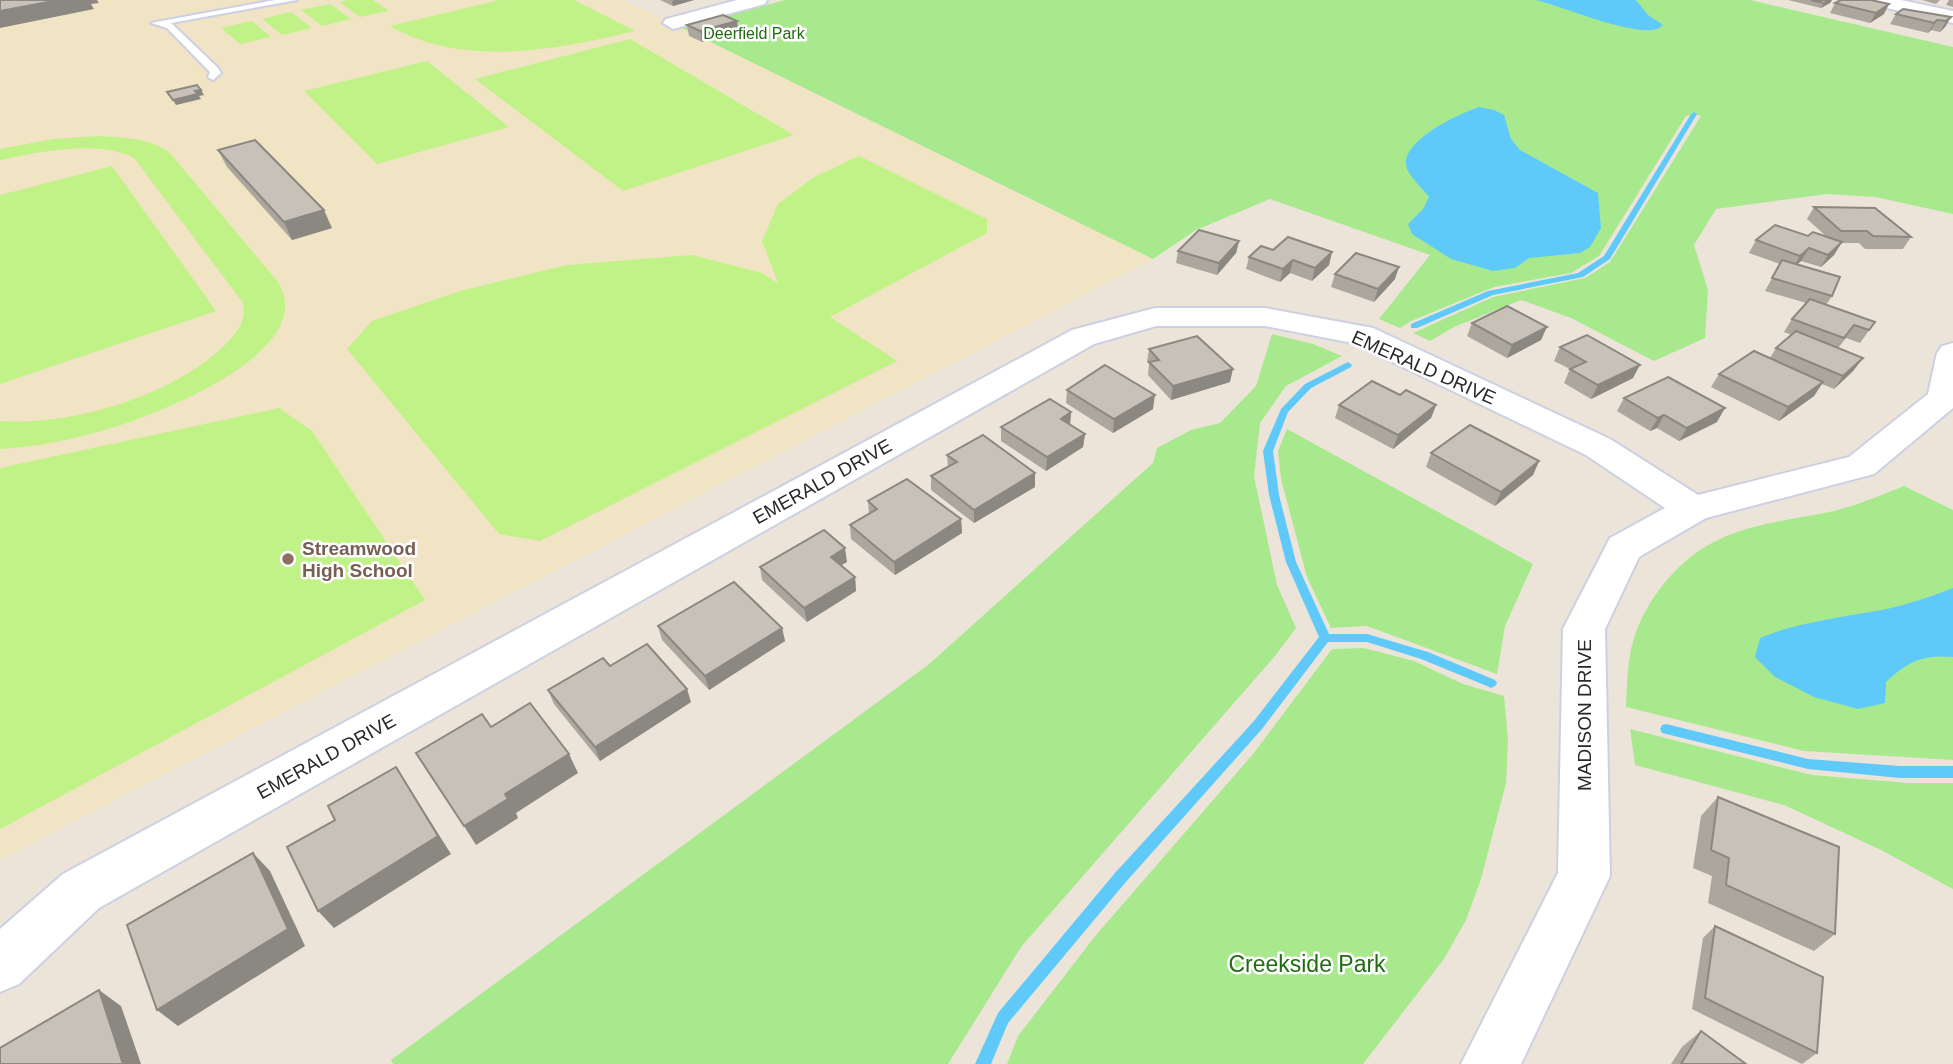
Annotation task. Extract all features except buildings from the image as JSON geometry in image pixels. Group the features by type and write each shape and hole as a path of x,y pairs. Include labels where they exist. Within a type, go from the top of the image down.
{"street":[{"path":"673,23 758,0"},
{"path":"1877,0 1953,17"},
{"name":"EMERALD DRIVE","path":"0,965 81,891 93,884 1083,337 1155,317 1265,317 1362,335 1598,447 1693,509"},
{"name":"MADISON DRIVE","path":"1490,1064 1584,876 1584,629 1624,548 1693,509 1861,466 1944,398 1953,353"}],"lane":[{"path":"213,77 216,73 214,69 170,26 156,23 292,0"}],"shaded area":[{"name":"Streamwood High School","path":"0,0 624,0 1153,259 0,860"}],"green space":[{"path":"373,0 389,11 360,17 339,2"},
{"path":"500,0 574,0 635,31 542,49 478,51 447,47 418,39 390,26"},
{"name":"Deerfield Park","path":"785,0 1750,0 1953,47 1953,214 1875,197 1827,194 1716,209 1694,245 1708,290 1705,338 1654,361 1571,318 1521,300 1454,327 1430,341 1413,333 1493,297 1585,278 1610,262 1701,116 1686,116 1599,256 1571,273 1494,287 1400,328 1379,319 1430,255 1270,199 1196,230 1153,259 682,28"},
{"path":"330,4 351,19 322,26 301,10"},
{"path":"291,12 312,28 282,35 262,19"},
{"path":"252,21 271,37 240,44 221,28"},
{"path":"630,39 794,135 623,191 475,79"},
{"path":"427,61 509,127 377,164 304,91"},
{"path":"97,136 143,141 169,152 278,282 285,308 277,332 256,355 228,376 196,394 133,421 97,432 42,444 0,449 0,421 28,421 89,413 150,393 203,363 225,345 237,331 244,315 243,303 134,158 120,152 86,148 49,151 0,160 0,149 53,139"},
{"path":"859,156 987,219 987,233 830,317 897,361 540,541 499,534 347,349 372,321 460,291 567,265 692,255 762,273 778,283 762,241 778,204 814,177"},
{"path":"112,166 216,311 0,384 0,195"},
{"path":"1272,334 1313,344 1342,356 1286,386 1260,423 1254,476 1277,585 1296,628 1275,656 1021,947 948,1064 393,1064 391,1060 928,665 1153,463 1157,448 1191,430 1220,423 1256,386"},
{"path":"279,408 312,431 425,600 0,829 0,468"},
{"path":"1287,429 1533,564 1505,626 1497,674 1367,626 1331,628 1307,577 1281,479 1278,451"},
{"path":"1904,486 1953,510 1953,760 1804,751 1626,707 1630,655 1640,622 1668,578 1694,554 1737,532 1843,509"},
{"name":"Creekside Park","path":"1364,648 1414,661 1463,684 1504,696 1508,740 1506,783 1481,879 1466,920 1444,959 1363,1064 1007,1064 1018,1036 1096,935 1253,754 1332,649"},
{"path":"1630,729 1812,775 1909,783 1953,783 1953,889 1881,850 1784,805 1635,765"}],"water":[{"path":"1536,0 1636,0 1648,15 1663,25 1654,30 1623,27"},
{"path":"1479,107 1504,115 1511,139 1520,150 1598,193 1601,228 1590,247 1580,253 1529,258 1515,268 1493,271 1451,259 1412,234 1408,224 1423,209 1429,197 1408,171 1406,160 1410,150 1431,131"},
{"path":"1953,588 1953,657 1924,658 1901,669 1886,682 1885,703 1858,709 1814,697 1775,677 1755,657 1760,638 1774,633 1814,622 1891,608"}],"waterway":[{"path":"1414,326 1491,293 1580,275 1607,257 1694,114"},
{"path":"1325,638 1291,562 1274,495 1268,451 1284,411 1308,386 1348,365"},
{"path":"983,1064 1003,1018 1120,878 1258,725 1325,638"},
{"path":"1325,638 1367,638 1424,655 1491,683"},
{"path":"1666,729 1808,764 1900,772 1953,772"}],"place":[{"name":"Streamwood High School","path":"288,559"}]}
